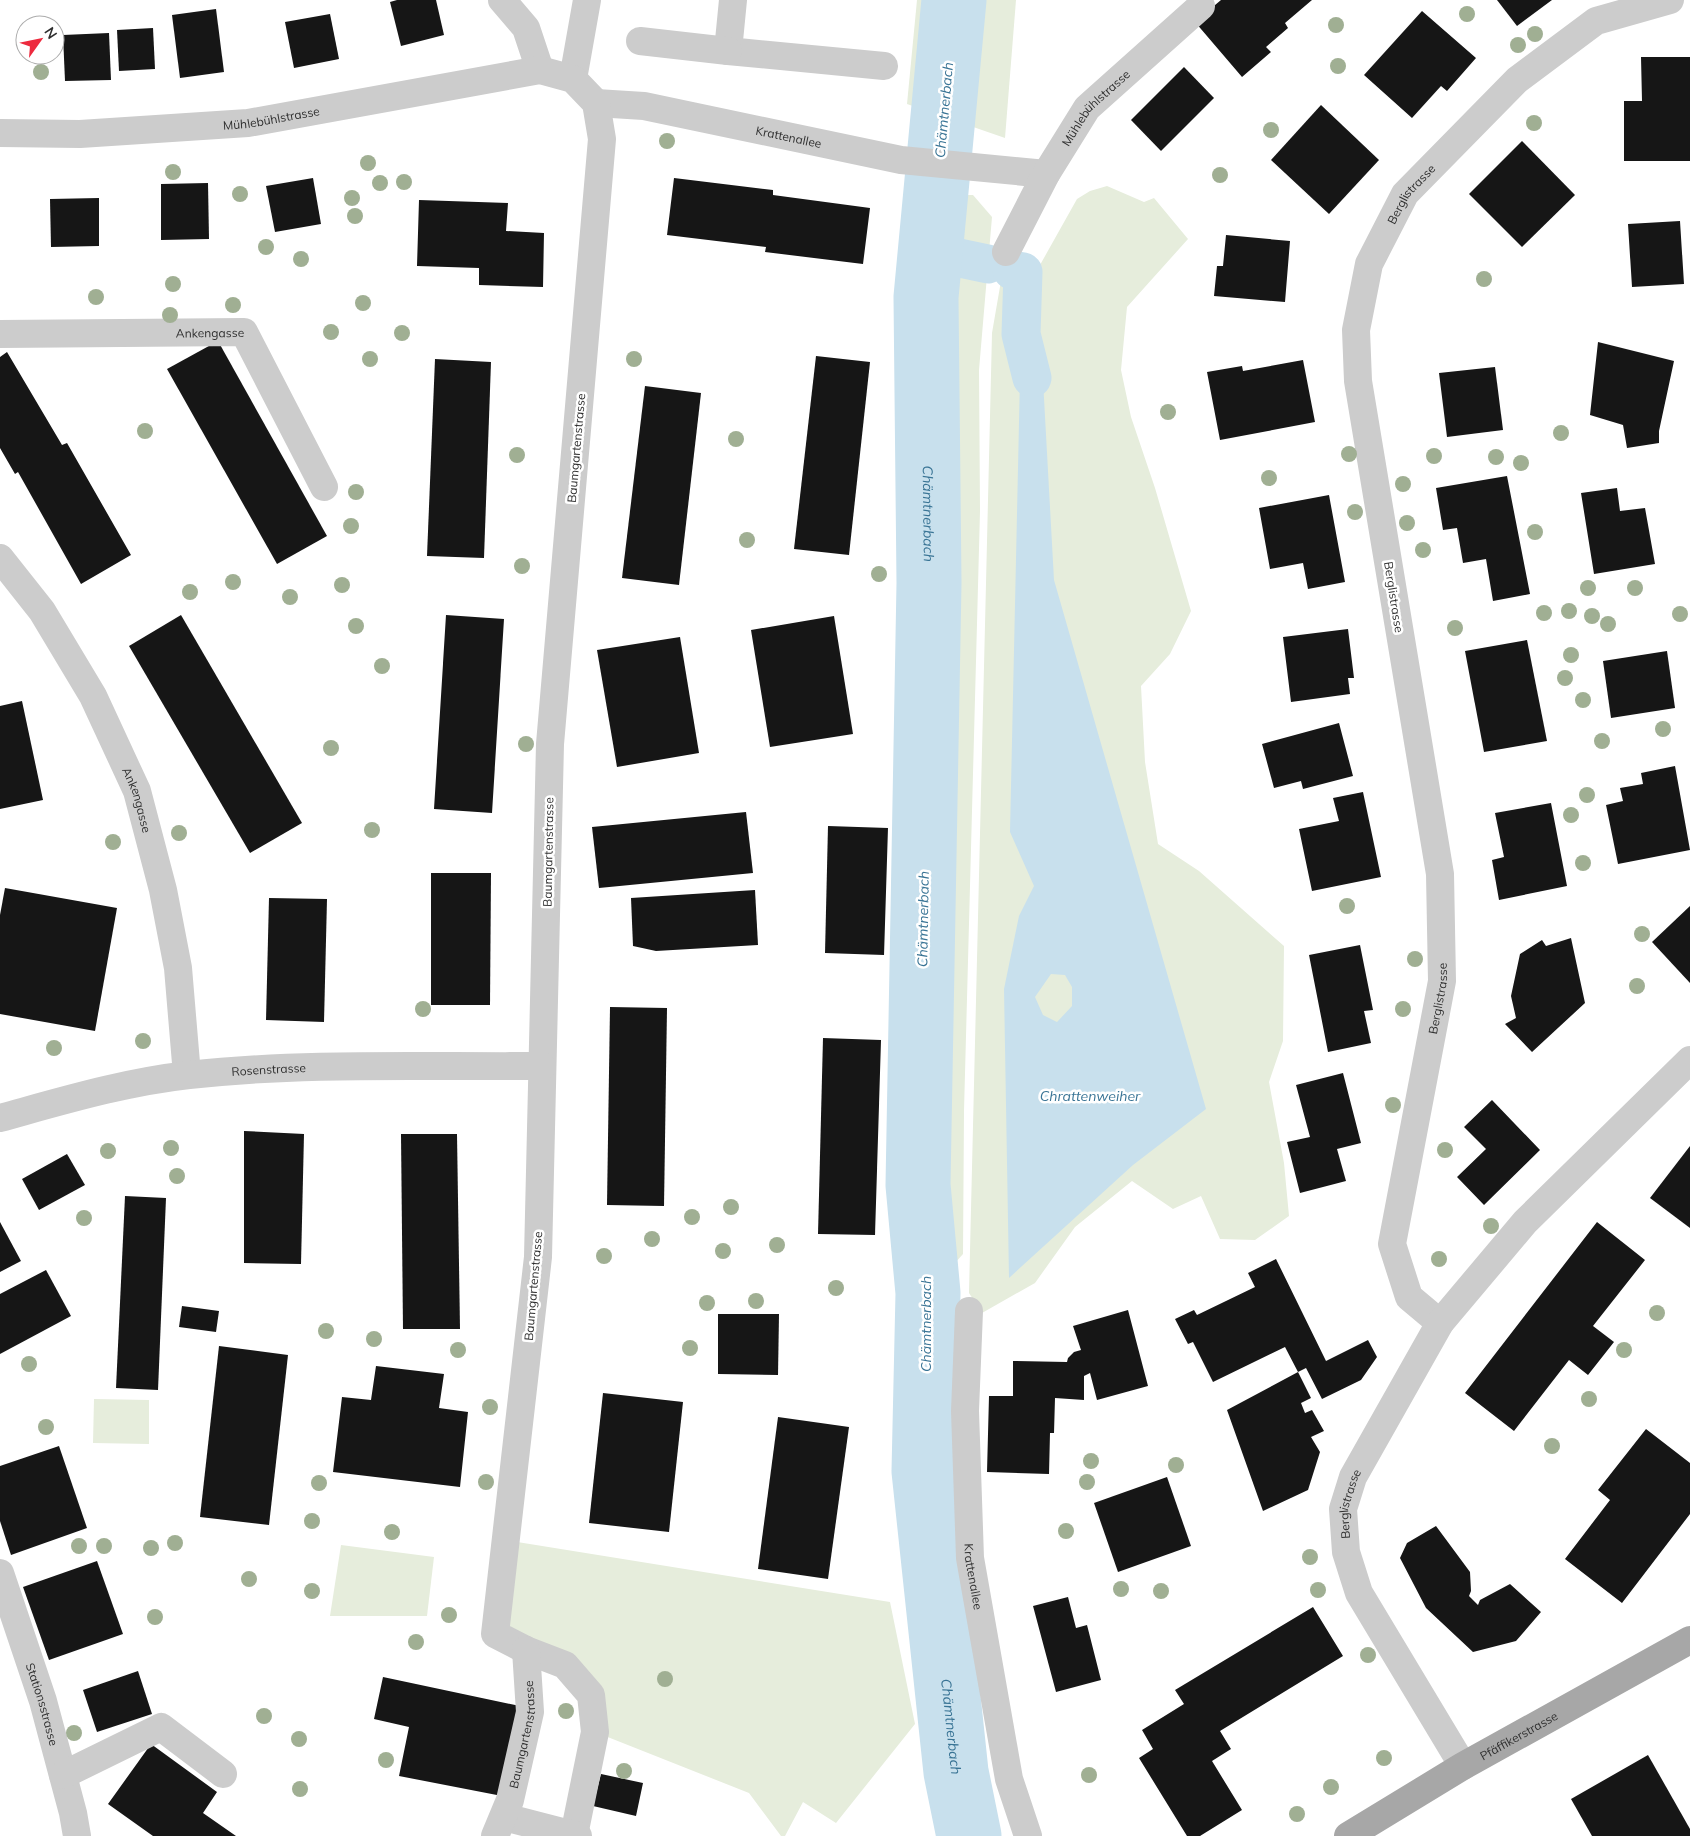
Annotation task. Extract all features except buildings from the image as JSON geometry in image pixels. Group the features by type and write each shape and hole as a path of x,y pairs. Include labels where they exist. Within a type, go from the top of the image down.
{"main road":[{"name":"Pfäffikerstrasse","path":"1348,1836 1463,1766 1690,1640"}],"street":[{"path":"502,0 526,28 540,70 574,79 596,103"},
{"path":"574,79 587,0"},
{"path":"728,51 734,0"},
{"name":"Berglistrasse","path":"1440,1323 1409,1298 1392,1244 1442,981 1440,874 1358,381 1356,330 1369,264 1405,194 1517,80 1596,21 1670,0"},
{"name":"Mühlebühlstrasse","path":"1046,174 1087,108 1201,6"},
{"path":"640,41 884,66"},
{"name":"Mühlebühlstrasse","path":"0,133 80,134 248,123 540,70"},
{"name":"Krattenallee","path":"596,103 644,106 902,160 1046,174"},
{"name":"Baumgartenstrasse","path":"526,1650 530,1712 500,1826 576,1836 595,1732 591,1695 564,1665 526,1650 495,1634 538,1257 550,744 602,139 596,103"},
{"path":"1006,252 1046,174"},
{"name":"Ankengasse","path":"0,334 244,332 324,487"},
{"name":"Ankengasse","path":"0,558 42,611 93,696 137,791 163,890 178,968 187,1075"},
{"name":"Berglistrasse","path":"1463,1766 1359,1593 1346,1552 1342,1509 1354,1477 1440,1323 1525,1222 1690,1060"},
{"name":"Rosenstrasse","path":"0,1118 85,1094 187,1075 281,1068 542,1066"},
{"name":"Krattenallee","path":"969,1311 965,1411 970,1558 1009,1779 1028,1836"},
{"name":"Stationsstrasse","path":"0,1573 43,1702 73,1813 76,1836"},
{"path":"63,1775 161,1727 223,1774"}],"green space":[{"path":"917,0 1016,0 1005,138 907,104"},
{"path":"1107,186 1144,202 1154,198 1188,239 1127,307 1121,370 1131,417 1155,488 1191,611 1170,654 1141,686 1145,762 1158,844 1199,871 1284,946 1283,1041 1269,1082 1284,1163 1289,1216 1255,1240 1220,1239 1201,1196 1173,1209 1132,1181 1075,1227 1035,1283 982,1313 969,1293 992,333 1006,252 1040,265 1077,199 1090,191"},
{"path":"936,195 973,195 992,217 979,370 980,511 964,1111 963,1254 928,1293 918,1185 929,583 926,297"},
{"path":"94,1399 149,1400 149,1444 93,1443"},
{"path":"505,1540 890,1602 915,1724 836,1823 803,1802 785,1836 781,1836 749,1793 595,1732 591,1695 495,1634"},
{"path":"341,1545 434,1557 427,1616 330,1616"}],"water":[{"name":"Chrattenweiher","path":"1020,377 1043,380 1054,580 1206,1109 1133,1165 1009,1278 1004,989 1019,916 1034,886 1010,832","holes":["1051,974 1065,975 1072,987 1072,1006 1057,1022 1043,1015 1035,997"]}],"waterway":[{"name":"Chämtnerbach","path":"954,0 926,297 929,583 918,1185 928,1293 924,1471 956,1772 969,1836"},
{"path":"931,252 988,264"},
{"path":"1012,270 1023,272 1021,334 1032,378"}]}
